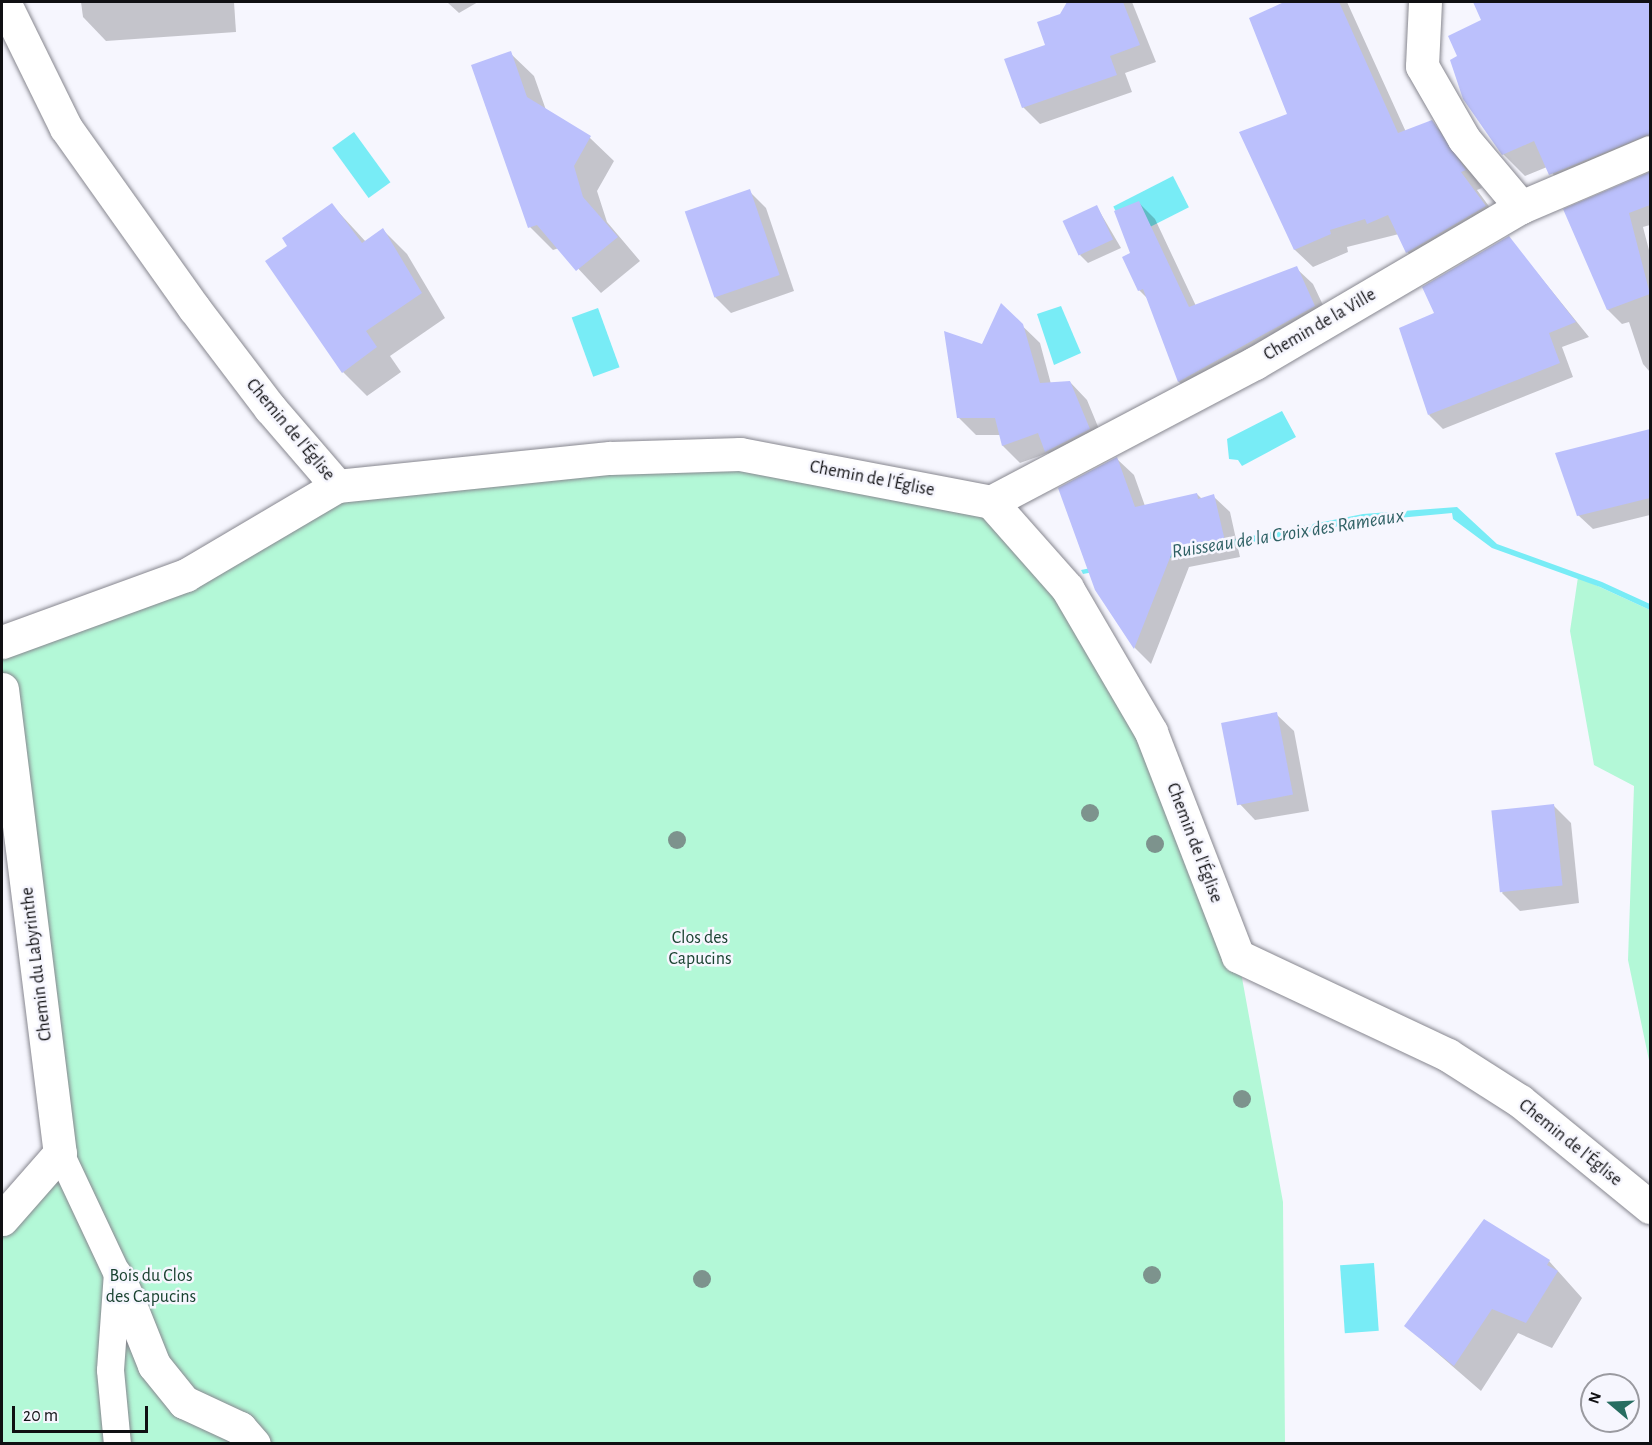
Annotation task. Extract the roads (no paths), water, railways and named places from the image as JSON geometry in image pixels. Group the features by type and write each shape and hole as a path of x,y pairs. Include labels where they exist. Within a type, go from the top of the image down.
{"street":[{"name":"Chemin de l'Église","path":"4,2 66,128 208,326 270,408 337,486 610,458 740,454 991,502 1067,588 1151,732 1238,956 1448,1055 1520,1101 1650,1207"},
{"path":"1425,2 1422,66 1464,139 1521,207"},
{"name":"Chemin de la Ville","path":"991,502 1255,363 1521,207 1650,152"},
{"path":"2,642 186,575 337,486"},
{"name":"Chemin du Labyrinthe","path":"2,689 60,1153"},
{"path":"2,1219 60,1153"},
{"path":"120,1281 154,1365 184,1402 240,1428 254,1443"}],"lane":[{"path":"60,1153 120,1281 110,1370 117,1443"}],"water":[{"path":"354,132 390,182 369,198 332,148"},
{"path":"1173,176 1189,207 1129,238 1113,206"},
{"path":"1061,306 1081,353 1054,365 1037,314"},
{"path":"598,308 620,367 593,377 572,318"},
{"path":"1282,411 1296,437 1242,466 1238,460 1229,459 1227,439"},
{"name":"Ruisseau de la Croix des Rameaux","path":"1457,507 1497,544 1602,582 1650,604 1650,610 1600,587 1492,548 1453,519 1452,513 1366,521 1083,574 1081,570 1363,514"},
{"path":"1374,1263 1379,1331 1345,1333 1340,1265"}],"park label":[{"name":"Clos des Capucins","path":"700,949"},
{"name":"Bois du Clos des Capucins","path":"151,1287"}]}
